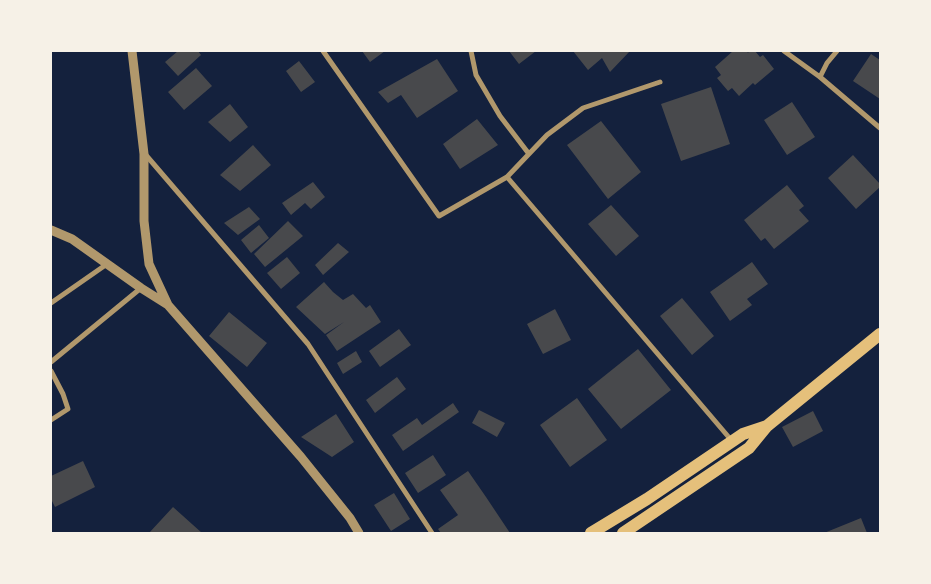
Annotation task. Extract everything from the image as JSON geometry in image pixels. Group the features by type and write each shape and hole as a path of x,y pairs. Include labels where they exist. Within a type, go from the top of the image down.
{"main road":[{"path":"623,533 749,448 766,426 880,334"},
{"path":"591,533 648,499 743,434 766,426"}],"street":[{"path":"132,51 144,154 144,221 150,264 168,305"},
{"path":"323,51 439,216 507,177 547,135 583,108 660,82"},
{"path":"471,51 476,75 500,116 529,154"},
{"path":"784,51 820,77 880,128"},
{"path":"820,77 827,63 837,51"},
{"path":"144,154 308,344 432,533"},
{"path":"507,177 732,441"},
{"path":"51,230 72,239 168,305 301,456 350,518 359,533"},
{"path":"51,303 107,264"},
{"path":"51,362 141,288"},
{"path":"51,371 64,394 68,409 51,420"}],"building":[{"path":"178,51 198,51 201,55 178,76 165,62"},
{"path":"362,51 385,51 370,62"},
{"path":"509,51 536,51 519,64"},
{"path":"573,51 630,51 610,72 602,58 588,70"},
{"path":"733,51 747,51 748,53 749,51 755,51 760,57 763,55 774,69 755,85 753,83 739,96 732,88 728,91 717,78 721,75 715,67"},
{"path":"871,54 880,60 880,99 853,81"},
{"path":"437,59 458,91 417,118 401,95 388,103 378,92"},
{"path":"299,61 315,82 301,92 286,71"},
{"path":"196,68 212,86 184,110 168,92"},
{"path":"711,87 730,144 681,161 661,104"},
{"path":"792,102 815,137 787,155 764,120"},
{"path":"230,104 248,127 230,142 208,122"},
{"path":"477,119 498,145 460,169 443,144"},
{"path":"601,121 641,172 608,199 567,145"},
{"path":"253,145 271,165 240,191 220,175"},
{"path":"853,155 880,184 880,187 856,209 828,178"},
{"path":"313,182 325,197 311,209 305,203 291,215 282,203"},
{"path":"787,185 804,206 799,210 809,221 774,249 765,238 761,241 744,220"},
{"path":"611,205 639,236 616,256 588,224"},
{"path":"249,207 260,219 238,235 224,223"},
{"path":"288,221 303,236 265,267 254,254"},
{"path":"259,225 269,238 251,253 241,240"},
{"path":"338,243 349,252 323,275 315,265"},
{"path":"287,257 300,273 281,289 267,273"},
{"path":"752,262 768,284 747,299 752,305 730,321 710,292"},
{"path":"324,282 343,300 353,294 366,308 370,305 381,322 337,351 326,335 344,322 325,334 296,307"},
{"path":"682,298 714,336 692,355 660,316"},
{"path":"555,309 571,340 543,354 527,324"},
{"path":"229,312 267,343 247,367 209,336"},
{"path":"399,329 411,345 380,367 369,351"},
{"path":"638,349 671,390 621,429 588,389"},
{"path":"356,351 362,362 343,374 337,363"},
{"path":"397,377 406,389 375,413 366,400"},
{"path":"577,398 607,440 570,467 540,425"},
{"path":"453,403 459,412 403,451 392,435 417,418 422,425"},
{"path":"479,410 505,423 497,437 472,423"},
{"path":"813,411 823,431 793,447 782,427"},
{"path":"336,414 354,442 332,457 301,437"},
{"path":"433,455 446,475 418,493 405,473"},
{"path":"83,461 95,487 55,507 51,499 51,476"},
{"path":"468,471 510,533 441,533 438,529 458,515 440,490"},
{"path":"394,493 410,519 391,531 374,505"},
{"path":"173,507 202,533 149,533"},
{"path":"861,518 867,533 824,533"}]}
